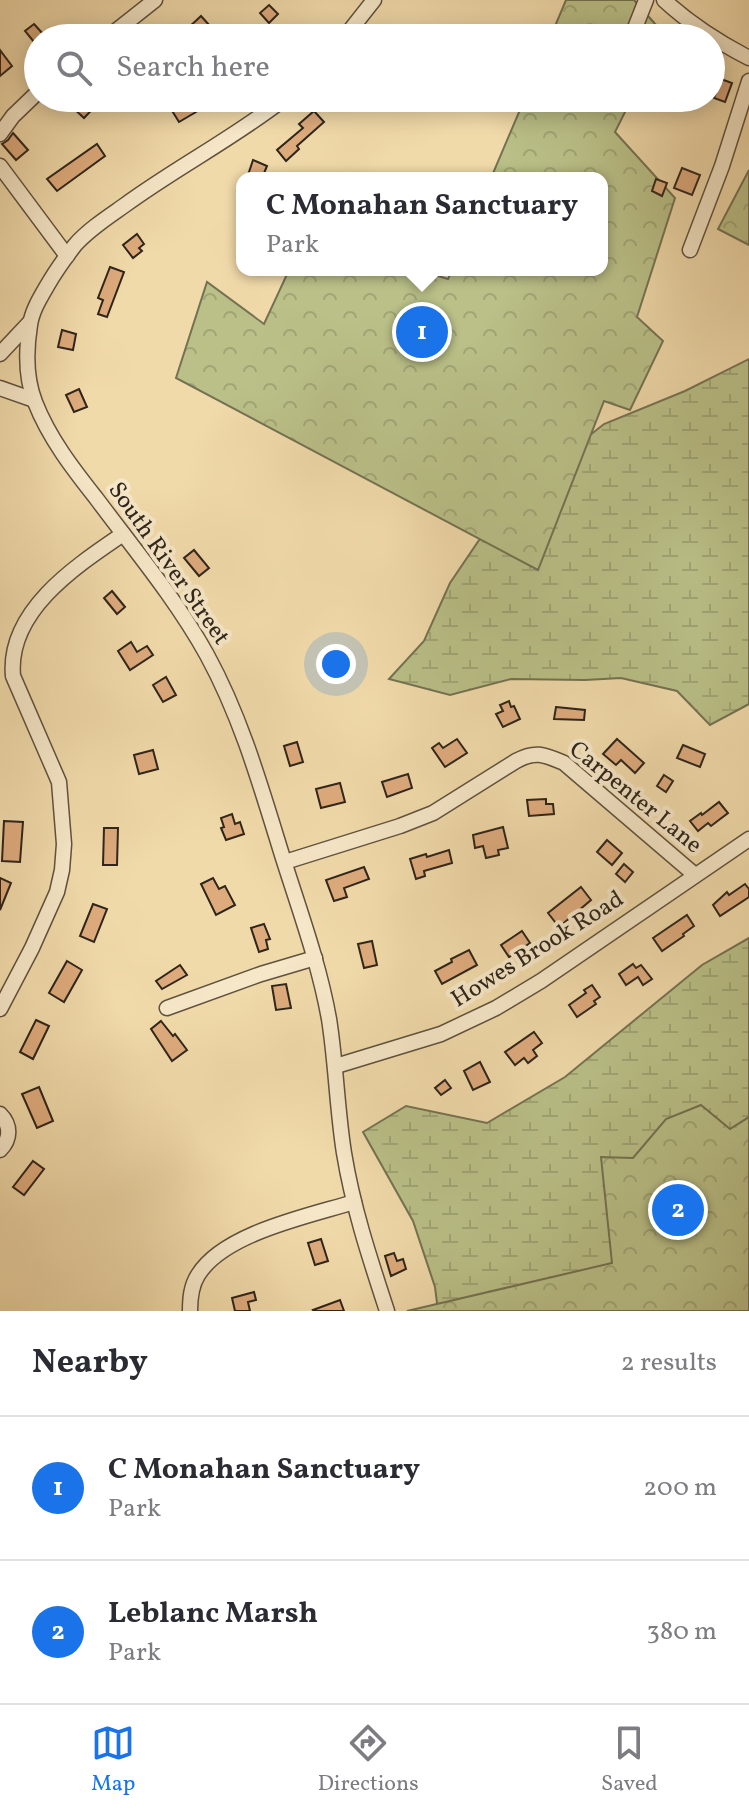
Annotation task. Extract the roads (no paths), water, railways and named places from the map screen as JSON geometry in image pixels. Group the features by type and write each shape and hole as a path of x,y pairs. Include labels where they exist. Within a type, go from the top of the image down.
{"street":[{"path":"125,24 155,0"},
{"path":"355,24 374,0"},
{"path":"637,24 646,0"},
{"path":"664,0 692,24"},
{"path":"725,46 749,58"},
{"path":"690,250 722,166 749,81"},
{"path":"0,134 24,105"},
{"name":"South River Street","path":"267,112 160,180 77,243 40,298 30,321 29,378 34,400 65,457 189,625 222,686 245,743 315,958 329,1018 342,1139 354,1202 387,1311"},
{"path":"0,166 67,256"},
{"path":"0,354 30,321"},
{"path":"0,388 34,400"},
{"path":"0,1009 57,892 64,844 59,782 7,676 25,624 46,595 78,566 123,534"},
{"name":"Carpenter Lane","path":"285,862 433,813 516,761 537,754 548,755 564,763 695,875"},
{"name":"Howes Brook Road","path":"336,1066 441,1034 496,1008 541,981 749,839"},
{"path":"167,1008 315,958"},
{"path":"0,1114 9,1131 0,1150"},
{"path":"190,1311 190,1296 198,1275 233,1245 266,1229 354,1202"}],"place":[{"name":"C Monahan Sanctuary","path":"422,332"},
{"name":"Leblanc Marsh","path":"678,1210"}]}
